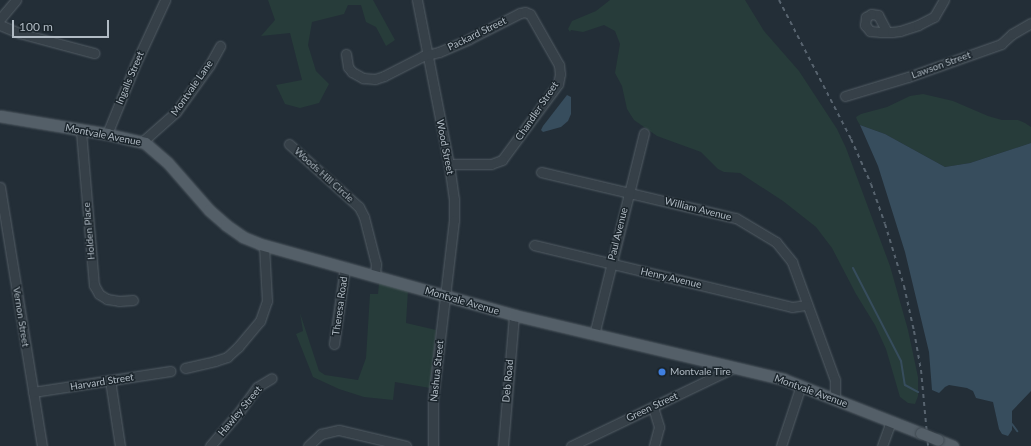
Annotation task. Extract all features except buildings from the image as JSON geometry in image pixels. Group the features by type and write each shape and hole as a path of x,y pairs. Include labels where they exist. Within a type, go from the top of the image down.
{"main road":[{"name":"Montvale Avenue","path":"0,116 81,131 107,134 142,142 152,148 168,163 211,212 226,225 243,237 264,245 514,315 775,377 801,385 953,446"}],"street":[{"path":"0,19 16,0"},
{"name":"Ingalls Street","path":"107,134 165,0"},
{"name":"Wood Street","path":"417,0 449,164 454,206 445,296"},
{"path":"887,32 905,30 930,20 937,13 944,0"},
{"name":"Packard Street","path":"346,54 348,67 352,72 369,80 384,76 427,55 439,52 520,13 527,13"},
{"name":"Chandler Street","path":"449,164 491,164 502,160 558,84 560,74 559,65 531,16 527,13"},
{"name":"Lawson Street","path":"845,96 908,77 1001,44 1012,34 1031,23"},
{"path":"0,25 19,33 94,53"},
{"name":"Montvale Lane","path":"142,142 176,112 209,66 220,46"},
{"name":"Holden Place","path":"81,131 94,285 99,294 107,299 119,301 133,300"},
{"name":"Paul Avenue","path":"594,335 644,133"},
{"name":"Woods Hill Circle","path":"289,144 359,207 363,215 376,264 375,276"},
{"name":"William Avenue","path":"541,172 736,218 772,239 784,249 791,259 835,380 835,399"},
{"name":"Vernon Street","path":"0,187 42,446"},
{"path":"185,368 227,357 238,347 262,318 267,296 264,245"},
{"name":"Henry Avenue","path":"534,245 792,307 808,305"},
{"name":"Theresa Road","path":"334,344 346,267"},
{"name":"Nashua Street","path":"433,446 433,398 445,296"},
{"name":"Deb Road","path":"503,446 514,315"},
{"name":"Green Street","path":"571,446 733,368"},
{"name":"Harvard Street","path":"33,392 170,371"},
{"name":"Hawley Street","path":"210,446 242,409 256,388 272,378"},
{"path":"110,380 120,446"},
{"path":"781,446 801,385"},
{"path":"653,406 659,426 654,446"},
{"path":"882,446 890,421"},
{"path":"308,446 321,434 339,430 406,446"}],"green space":[{"path":"268,0 373,0 395,40 386,46 376,27 366,22 361,5 348,5 344,14 312,22 308,45 316,71 329,84 319,103 300,108 285,104 276,85 302,80 290,33 261,36 275,20"},
{"path":"610,0 745,0 764,31 799,71 837,129 846,148 890,266 908,330 918,377 918,396 915,404 908,403 900,397 886,349 875,325 856,294 832,248 816,227 783,201 740,173 724,172 718,169 701,152 657,136 634,120 627,109 622,86 615,73 620,44 615,31 604,25 583,32 571,30 570,32 568,29 572,21 596,11"},
{"path":"923,94 953,101 988,116 1002,120 1018,120 1025,123 1031,127 1031,143 970,163 945,167 885,134 860,125 857,120 856,117 861,114 887,107 910,96"},
{"path":"379,283 408,290 406,323 436,330 430,388 395,382 393,400 364,397 339,389 313,377 296,334 303,331 300,313 319,371 325,375 358,380 366,358 370,294 378,294"}],"water":[{"path":"567,95 571,97 571,114 568,121 561,127 543,132 541,130 543,126"},
{"path":"860,125 885,134 945,167 970,163 1031,143 1031,391 1012,411 1012,430 1008,436 1002,434 999,429 993,402 976,398 973,391 967,388 949,385 939,393 932,390 929,352 905,252 878,166"}],"waterway":[{"path":"853,268 901,361 905,385 918,392"},
{"path":"1012,424 1017,431"}],"railway":[{"path":"779,0 851,139 871,184 885,224 904,286 914,331 921,370 928,446"}],"place":[{"name":"Montvale Tire","path":"662,372"}]}
